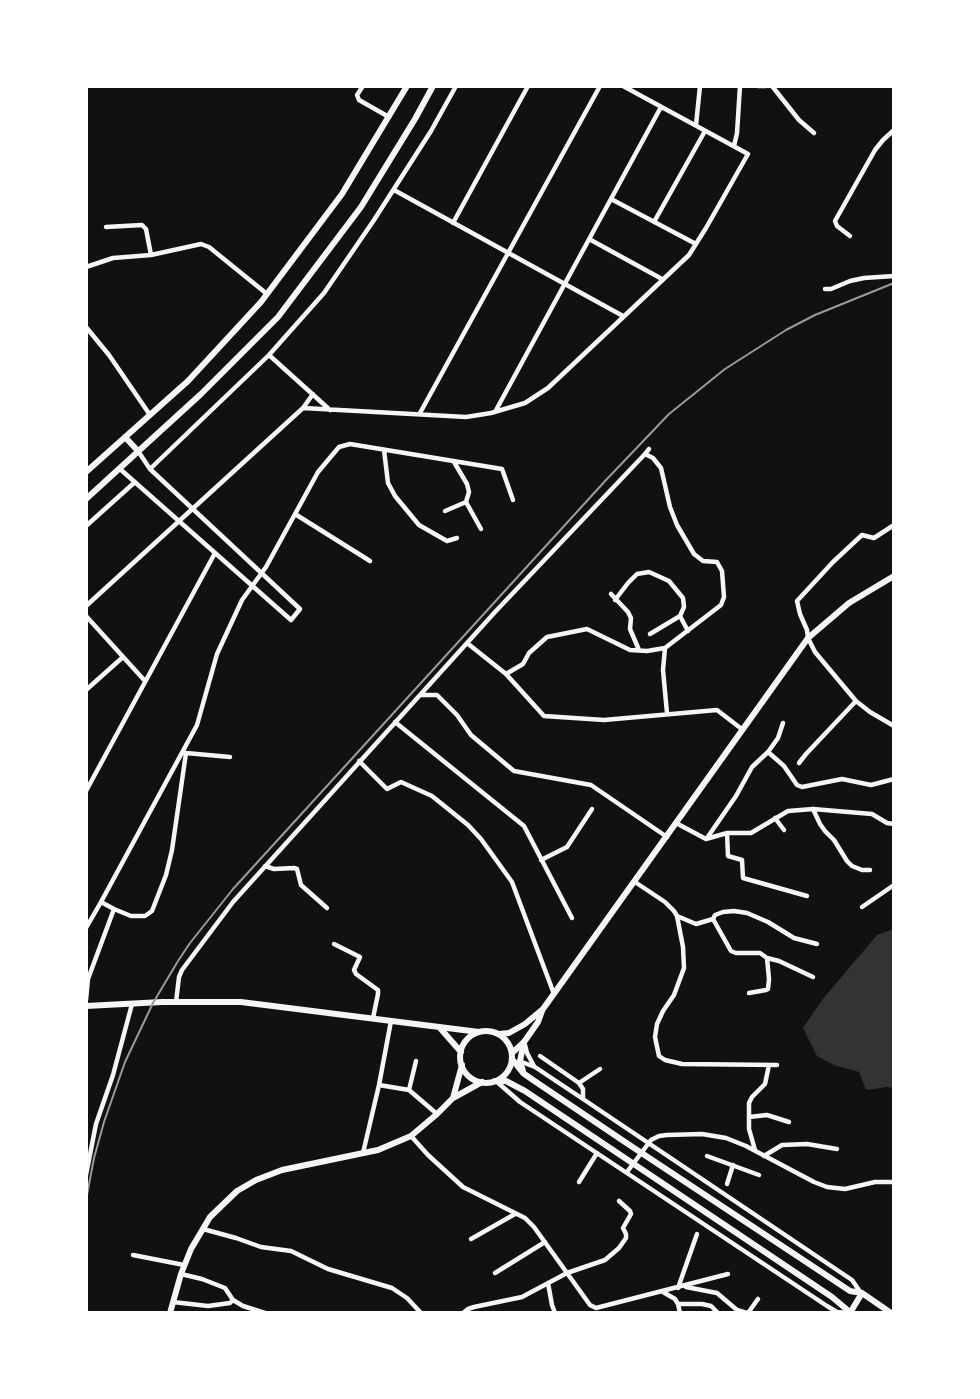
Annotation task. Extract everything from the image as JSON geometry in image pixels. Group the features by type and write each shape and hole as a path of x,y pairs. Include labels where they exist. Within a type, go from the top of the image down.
{"main road":[{"path":"86,472 188,381 268,294 342,194 407,86"},
{"path":"86,499 201,394 278,317 361,207 433,86"},
{"path":"125,437 138,451"},
{"path":"499,1034 525,1024 543,1009 554,995 808,638 849,603 894,576"},
{"path":"86,1006 242,1002 499,1034 505,1039 523,1073 841,1285 862,1293 890,1313"},
{"path":"495,1081 506,1072 538,1022 543,1009"},
{"path":"440,1028 461,1052"},
{"path":"453,1098 462,1065 461,1052 467,1039 480,1032"},
{"path":"514,1058 524,1042"},
{"path":"462,1065 470,1076 482,1082"},
{"path":"170,1313 191,1249 210,1217 233,1195 256,1180 282,1170 379,1150 411,1136 453,1098 482,1082 495,1081 506,1081 525,1091 832,1297 850,1313 862,1293"}],"street":[{"path":"363,86 357,95 359,100 389,117"},
{"path":"150,469 269,355 324,293 394,190 456,86"},
{"path":"453,223 528,86"},
{"path":"420,414 600,86"},
{"path":"303,408 466,417 495,412 525,402 548,387 689,255 748,154 623,86"},
{"path":"696,125 700,86"},
{"path":"734,146 740,86"},
{"path":"758,86 766,86"},
{"path":"772,86 799,120 814,133"},
{"path":"495,412 661,107"},
{"path":"850,236 837,226 835,221 875,150 894,130"},
{"path":"654,222 705,131"},
{"path":"394,190 623,316"},
{"path":"611,199 696,244"},
{"path":"106,227 142,225 146,229 151,255"},
{"path":"589,239 662,279"},
{"path":"86,267 113,258 151,255 196,244 205,245 268,294"},
{"path":"825,289 864,278 894,276"},
{"path":"86,327 109,355 150,415"},
{"path":"269,355 330,410"},
{"path":"86,606 303,408 313,394"},
{"path":"86,928 197,725 217,654 242,600 261,573 318,472 339,446 350,444 502,469 513,500"},
{"path":"176,1002 182,970 233,902 467,643 649,449"},
{"path":"384,450 388,484 419,525 447,541 457,538"},
{"path":"120,469 291,620 300,609 150,469 138,451"},
{"path":"506,674 523,664 529,653 547,638 587,629 630,650 665,648 721,606 724,597 722,571 717,562 703,561 694,554 670,507 662,468 645,454"},
{"path":"453,461 468,489 466,502 481,529"},
{"path":"86,526 135,482"},
{"path":"445,511 466,502"},
{"path":"295,514 370,561"},
{"path":"894,525 874,538 862,536 833,562 797,601 815,652 856,701 894,726"},
{"path":"86,791 215,553"},
{"path":"639,650 630,629 631,618 613,597 638,574 649,572 669,582 683,598 684,607 680,616 650,634"},
{"path":"86,616 145,681"},
{"path":"680,616 688,631"},
{"path":"467,643 506,674 544,716 604,720 717,710 743,730"},
{"path":"665,648 663,670 667,713"},
{"path":"86,690 123,657"},
{"path":"421,695 438,695 471,735 514,771 592,785 667,837"},
{"path":"799,763 856,701"},
{"path":"395,722 524,826 572,918"},
{"path":"706,839 736,796 752,767 778,738 783,723"},
{"path":"184,752 230,757"},
{"path":"101,902 131,916 145,916 152,911 173,850 184,752"},
{"path":"768,752 785,766 797,785 802,787 842,779 871,785 894,779"},
{"path":"359,761 387,789 401,782 432,796 481,839 512,882 554,995"},
{"path":"676,823 706,839 727,833 751,833 788,811 813,808 872,814 894,824"},
{"path":"813,808 820,824 835,840 847,861 862,870 870,870"},
{"path":"541,860 567,846 592,809"},
{"path":"775,818 784,830"},
{"path":"727,833 728,856 743,862 743,878 807,896"},
{"path":"265,866 274,869 297,869 301,885 327,908"},
{"path":"635,882 665,902 677,916 696,924 713,919 715,915 723,912 734,911 768,922 794,938 817,944"},
{"path":"862,907 894,885"},
{"path":"86,1000 88,979 114,909"},
{"path":"677,916 684,968 674,995 657,1024 655,1037 659,1056 682,1064 777,1065"},
{"path":"713,919 731,951 760,953 813,977"},
{"path":"334,944 360,957 354,970 356,974 378,990 373,1018"},
{"path":"749,993 768,989 767,958"},
{"path":"86,1175 96,1124 113,1075 132,1004"},
{"path":"363,1154 391,1021"},
{"path":"524,1042 535,1067"},
{"path":"540,1056 579,1083 583,1090 583,1099"},
{"path":"514,1058 535,1067 852,1280 862,1293"},
{"path":"409,1090 416,1061"},
{"path":"755,1151 749,1129 749,1103 765,1084 769,1065"},
{"path":"579,1083 600,1069"},
{"path":"495,1081 520,1102 827,1306 837,1312 850,1313"},
{"path":"379,1086 409,1090 437,1114"},
{"path":"749,1117 767,1115 789,1122"},
{"path":"627,1172 640,1152 659,1136 702,1134 726,1139 755,1151 827,1187 845,1189 875,1182 894,1182"},
{"path":"411,1136 463,1187 524,1218 545,1242 590,1305 596,1308 728,1274"},
{"path":"764,1156 782,1144 807,1144 837,1149"},
{"path":"579,1182 597,1153"},
{"path":"707,1156 759,1175"},
{"path":"727,1184 733,1165"},
{"path":"463,1313 474,1307 522,1297 567,1273 604,1260 619,1248 626,1238 623,1228 631,1214 619,1201"},
{"path":"471,1239 516,1214"},
{"path":"203,1229 261,1247 291,1251 328,1269 392,1288 407,1298 421,1313"},
{"path":"680,1287 697,1234"},
{"path":"495,1273 545,1242"},
{"path":"133,1255 184,1265"},
{"path":"181,1274 225,1288 233,1300 265,1313"},
{"path":"548,1283 555,1313"},
{"path":"680,1287 717,1293 737,1310 748,1313 758,1299"},
{"path":"662,1292 675,1299 680,1313"},
{"path":"173,1302 208,1306 230,1303 233,1300"},
{"path":"678,1304 702,1304 715,1308 718,1313"}],"shaded area":[{"path":"894,929 894,1088 866,1090 859,1072 834,1065 817,1056 803,1028 822,1000 877,935"}],"railway":[{"path":"86,1216 94,1158 125,1062 153,1003 178,961 233,889 669,414 725,369 786,330 815,315 894,283"}]}
